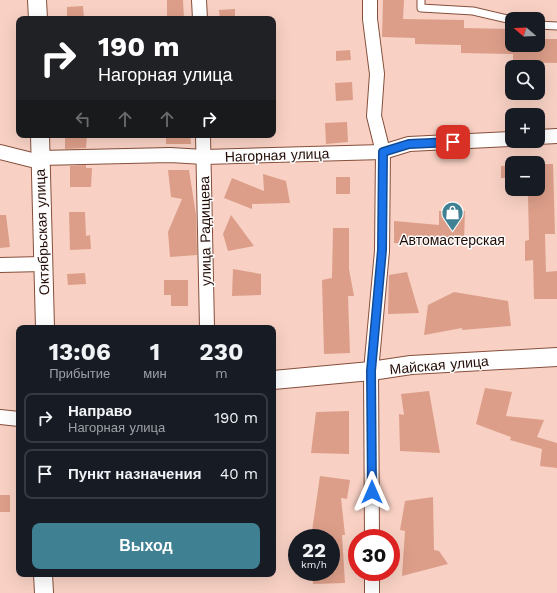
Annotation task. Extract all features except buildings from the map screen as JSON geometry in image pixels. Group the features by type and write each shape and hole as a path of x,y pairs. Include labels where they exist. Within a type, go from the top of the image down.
{"street":[{"path":"37,0 38,16"},
{"path":"199,0 200,16"},
{"path":"370,0 370,19 377,74 374,116 383,152 382,250 371,371 372,529"},
{"path":"545,137 557,136"},
{"name":"Октябрьская улица","path":"40,138 45,325"},
{"name":"улица Радищева","path":"203,138 207,325"},
{"name":"Нагорная улица","path":"0,152 40,160 170,155 204,157 383,152 409,144 505,139"},
{"path":"0,265 43,264"},
{"name":"Майская улица","path":"276,380 371,371 411,365 557,357"},
{"path":"0,417 16,419"},
{"path":"43,577 44,593"},
{"path":"372,581 372,593"}],"lane":[{"path":"421,0 421,8 473,11 505,18"},
{"path":"545,25 557,26"}],"place":[{"name":"Автомастерская","path":"452,232"}],"route":[{"path":"372,492 371,371 382,250 383,152 409,144 453,142"}]}
